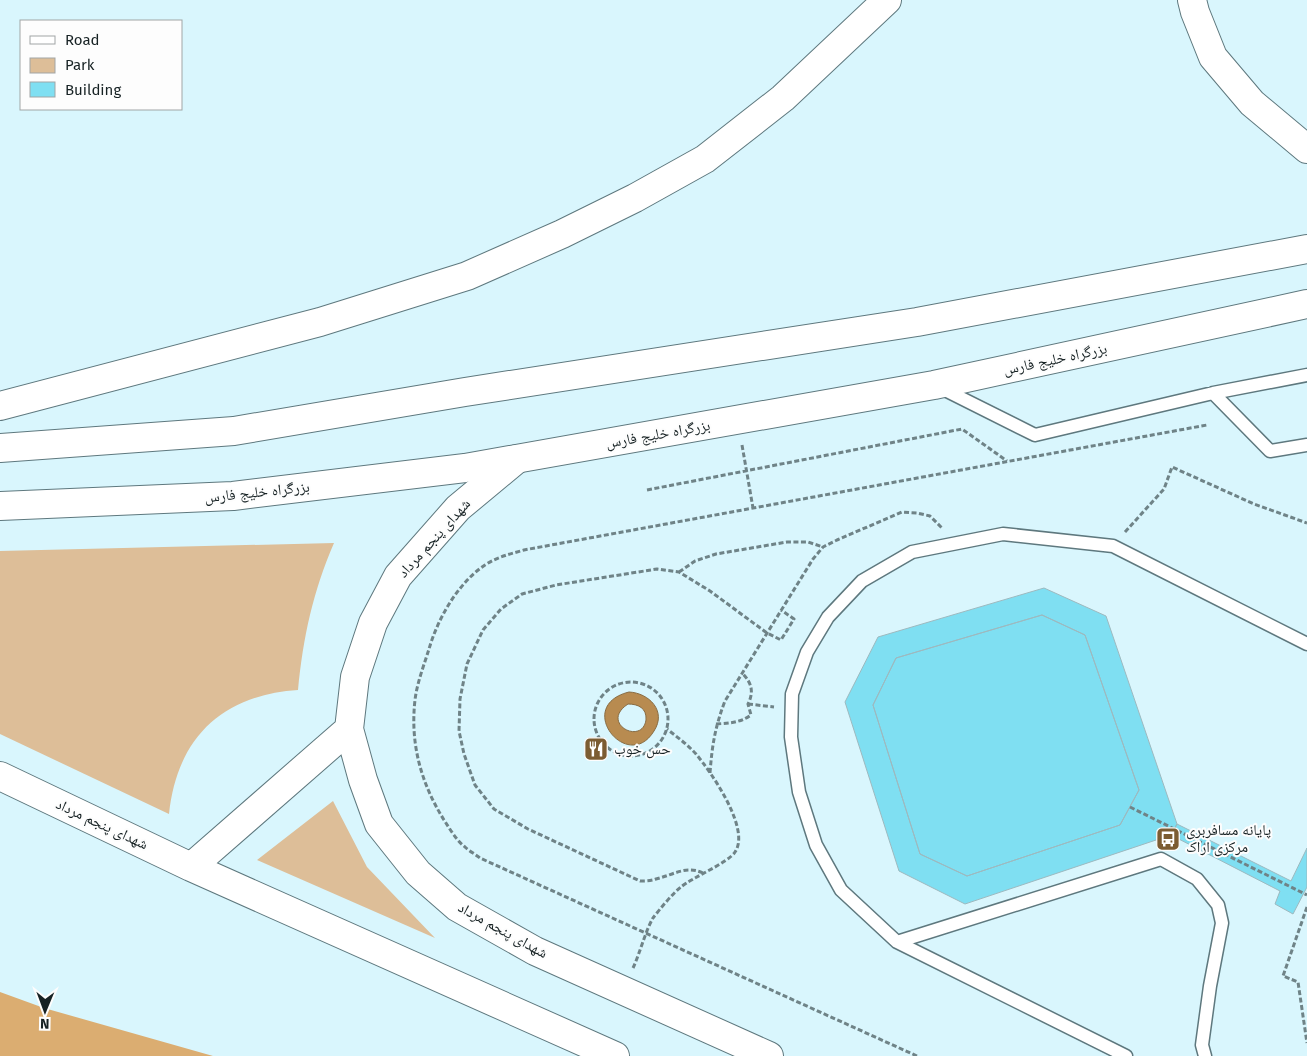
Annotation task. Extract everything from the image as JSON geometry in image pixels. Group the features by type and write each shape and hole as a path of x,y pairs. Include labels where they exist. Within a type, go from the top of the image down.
{"main road":[{"path":"0,406 330,319 467,276 562,234 635,198 705,159 783,98 887,0"},
{"path":"1192,0 1213,57 1252,103 1307,148"},
{"path":"0,448 234,431 475,391 917,322 1307,249"},
{"name":"بزرگراه خلیج فارس","path":"0,506 233,496 455,469 934,385 1307,304"},
{"name":"شهدای پنجم مرداد","path":"517,459 458,508 398,576 373,623 355,677 349,729 362,780 379,824 418,873 457,907 535,950 769,1056"},
{"path":"191,867 349,729"},
{"name":"شهدای پنجم مرداد","path":"0,776 191,867 615,1056"}],"lane":[{"path":"934,385 1035,434 1213,393 1307,375"},
{"path":"1213,393 1270,451 1307,444"},
{"path":"1126,1056 897,942 841,890 816,845 799,792 791,737 792,694 807,652 828,617 862,581 912,552 1002,534 1113,546 1307,644"},
{"path":"897,942 1161,859 1197,879 1218,905 1222,923 1210,986 1202,1045 1205,1056"}],"path":[{"path":"917,1056 480,858 464,846 452,833 428,793 415,747 416,699 422,672 441,616 472,576 484,566 500,557 524,550 1207,425"},
{"path":"647,490 962,429 1008,461"},
{"path":"1113,546 1164,489 1172,467 1254,504 1307,523"},
{"path":"746,471 753,508"},
{"path":"710,773 711,748 716,724 725,701 813,559 823,547 902,512 930,516 941,526 950,545"},
{"path":"679,572 695,561 716,554 788,542 808,542 823,547"},
{"path":"703,873 686,869 654,880 640,881 528,829 494,808 475,786 464,754 459,731 460,699 467,664 483,630 501,609 522,594 556,585 657,569 679,572 710,591 767,633 781,640 794,619 781,610"},
{"path":"716,724 736,722 751,715 748,704 752,694 748,679 742,673"},
{"path":"624,682 639,682 653,689 663,699 668,714 667,728 661,742 649,751 635,756 624,755 613,751 602,741 595,728 594,713 600,699 610,688 624,682"},
{"path":"748,704 792,709"},
{"path":"624,990 653,919 680,887 735,853 739,842 739,832 730,806 710,773 687,745 667,728"},
{"path":"1130,807 1307,894"},
{"path":"1307,907 1282,976 1298,982 1307,1042"}],"green space":[{"path":"334,543 320,579 310,615 298,690 271,694 247,701 226,711 208,725 193,743 182,763 174,787 169,814 0,734 0,551"},
{"path":"333,801 367,867 435,938 257,860"}],"shaded area":[{"path":"629,692 643,696 654,704 657,710 657,724 654,731 643,742 631,745 620,741 611,733 605,722 606,710 613,699","holes":["628,704 641,708 646,716 643,728 637,731 625,729 620,724 618,718 620,711"]},
{"path":"0,992 44,1008 213,1056 0,1056"}],"building":[{"path":"1044,588 1106,616 1177,824 1171,835 965,904 899,871 845,702 878,637","holes":["1042,615 1085,635 1139,790 1120,825 967,876 920,854 873,705 896,658"]},
{"path":"1042,615 1085,635 1139,790 1120,825 967,876 920,854 873,705 896,658"},
{"path":"1177,824 1291,881 1307,848 1307,887 1293,914 1275,904 1280,891 1171,835"}],"place":[{"name":"حس خوب","path":"596,749"},
{"name":"پایانه مسافربری مرکزی اراک","path":"1168,839"}]}
